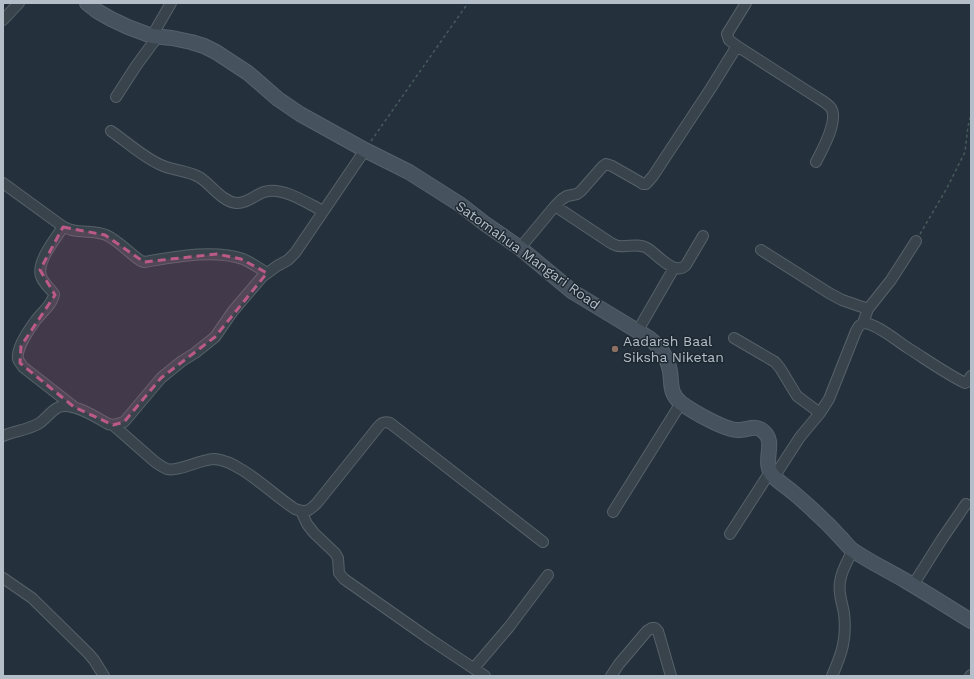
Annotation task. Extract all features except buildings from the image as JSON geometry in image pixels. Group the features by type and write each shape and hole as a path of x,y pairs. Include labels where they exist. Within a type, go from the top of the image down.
{"street":[{"path":"3,20 18,3"},
{"name":"Satomahua Mangari Road","path":"87,3 97,11 128,27 155,36 191,42 216,52 248,73 278,99 300,114 365,150 409,172 461,205 520,248 573,292 649,338 659,346 670,369 671,388 673,394 681,403 719,425 730,429 738,430 755,427 764,432 768,436 770,442 768,467 772,475"},
{"path":"116,97 155,36 172,3"},
{"path":"746,3 727,34 729,40 736,46 818,98 832,110 832,126 816,162"},
{"path":"520,248 555,206 567,196 581,192 606,164 643,184 646,184 657,170 707,94 736,46"},
{"path":"111,131 151,160 168,168 191,173 209,184 222,197 232,202 238,203 245,201 265,191 277,191 286,193 323,211"},
{"path":"113,425 124,422 161,378 215,337 249,291 267,273 288,260 295,253 365,150"},
{"path":"4,187 63,227 72,231 98,233 112,238 136,258 144,262 195,255 217,254 252,263 267,273"},
{"path":"555,206 617,246 639,245 647,248 674,268 680,269 686,265 703,236"},
{"path":"63,227 42,262 40,270 41,276 54,294 53,298 27,333 18,354 20,363 23,367 74,407 113,425 161,466 167,469 174,469 208,459 227,463 239,468 295,509 306,511 311,509 317,503 378,427 386,422 390,423 543,542"},
{"path":"730,534 829,399 856,331 863,323 868,308 891,280 916,241"},
{"path":"761,250 829,293 842,300 868,308"},
{"path":"637,332 674,268"},
{"path":"863,323 868,323 875,326 910,350 969,382"},
{"path":"734,338 775,362 797,396 820,413"},
{"path":"613,512 681,403"},
{"path":"3,436 39,424 56,408 63,406 74,407"},
{"path":"772,475 815,512 853,550 971,621"},
{"path":"913,585 966,504"},
{"path":"301,511 307,524 314,533 336,553 338,558 339,573 344,579 430,640 485,676"},
{"path":"832,676 843,648 845,635 845,623 839,590 840,580 853,550"},
{"path":"474,668 548,575"},
{"path":"3,578 40,605 88,653 104,676"},
{"path":"611,676 619,664 647,631 655,628 658,631 671,676"}],"path":[{"path":"365,150 468,3"},
{"path":"916,241 947,188 965,152 968,126 971,115"}],"highlighted area":[{"path":"63,227 105,235 144,262 217,254 241,259 267,273 215,337 161,378 124,422 113,425 74,407 20,363 21,346 55,295 40,270"}],"place":[{"name":"Aadarsh Baal Siksha Niketan","path":"615,349"}]}
